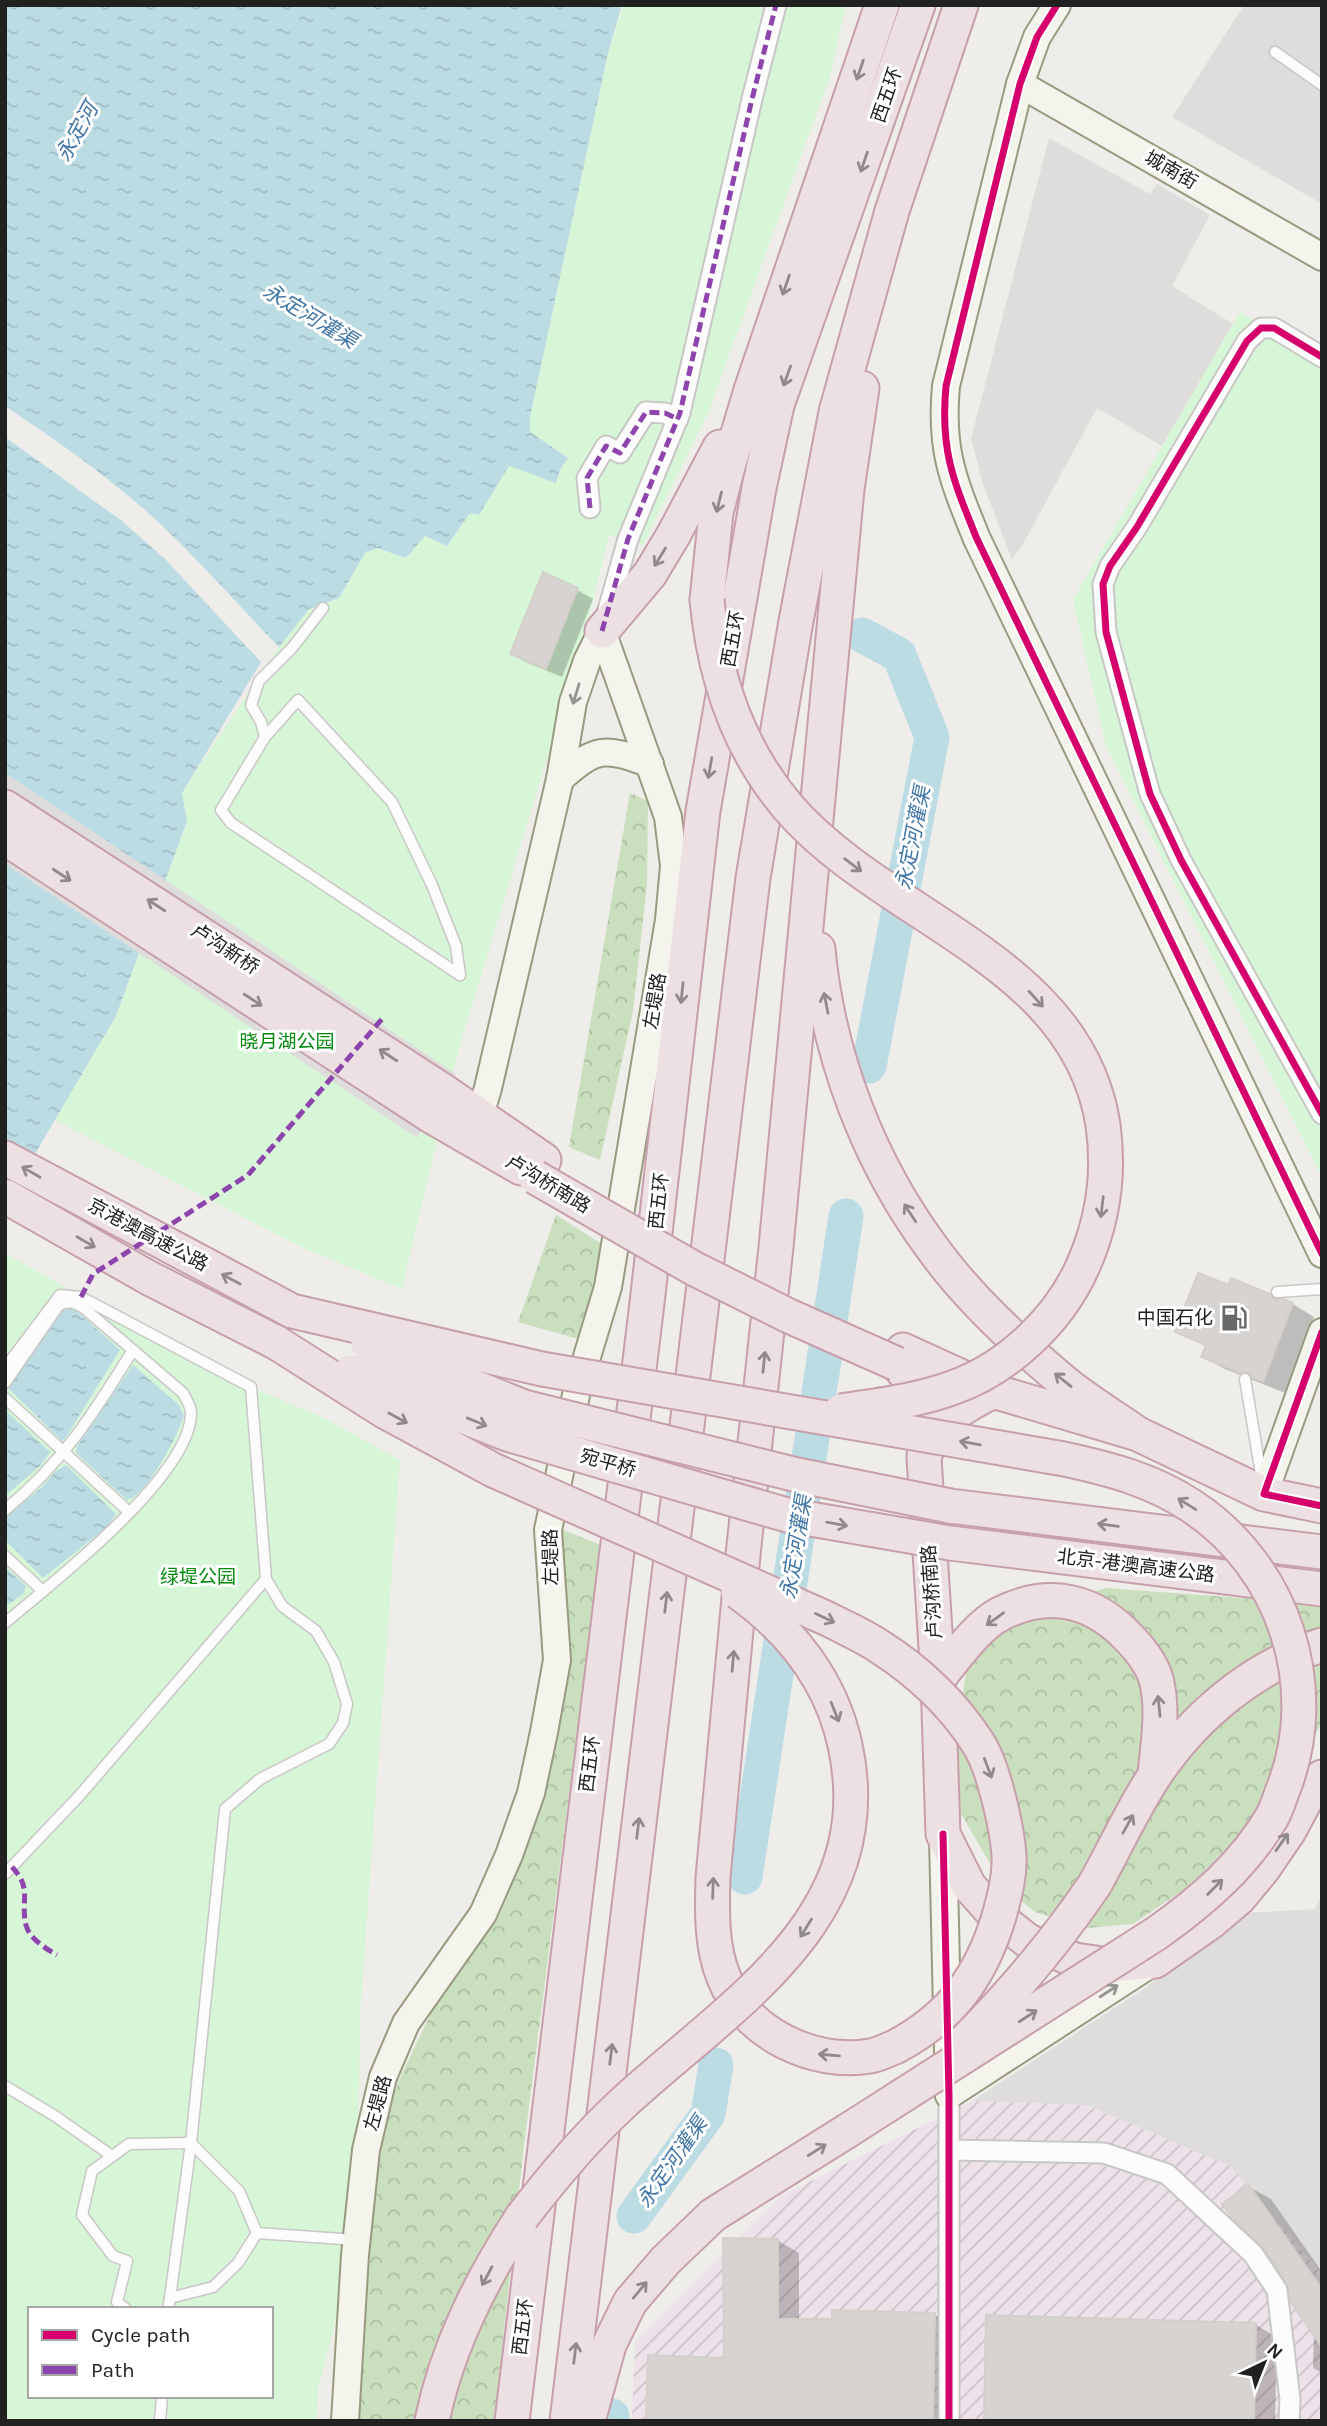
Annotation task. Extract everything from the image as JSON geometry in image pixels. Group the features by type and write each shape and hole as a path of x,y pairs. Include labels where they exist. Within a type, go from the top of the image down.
{"highway":[{"path":"811,1415 905,1401 954,1388 990,1370 1015,1353 1063,1302 1091,1248 1100,1220 1107,1151 1093,1084 1077,1052 1045,1008 995,961 894,895 819,838 788,807 763,773 742,737 722,688 711,641 707,600 716,513 751,390 882,5"},
{"name":"西五环","path":"512,2421 647,1303 703,811 776,405 918,5"},
{"path":"567,2421 753,878 796,621 836,412 892,211 961,5"},
{"path":"277,1343 384,1411 493,1470 690,1559 828,1619 879,1646 906,1665 947,1702 979,1745 996,1788 1005,1823 1009,1857 1007,1889 995,1928 969,1985 942,2016 918,2035 871,2056 816,2054 790,2045 763,2028 742,2008 724,1978 715,1942 712,1911 713,1877 743,1555 776,1247 847,489 892,211"},
{"path":"602,631 650,574 751,390"},
{"name":"卢沟新桥","path":"5,807 438,1104"},
{"name":"卢沟新桥","path":"5,838 438,1104"},
{"path":"812,875 821,978 836,1054 863,1127 898,1194 933,1250 986,1310 1066,1384 1138,1434"},
{"name":"卢沟桥南路","path":"438,1104 693,1268 789,1316 993,1391 1138,1434 1264,1494 1322,1507"},
{"name":"京港澳高速公路","path":"5,1158 292,1311"},
{"name":"京港澳高速公路","path":"5,1196 149,1278 277,1343"},
{"path":"292,1311 542,1369 1064,1459 1116,1471 1155,1485 1193,1507 1223,1531 1252,1562 1271,1593 1286,1625 1296,1660 1299,1728 1293,1764 1273,1816 1240,1861 1200,1902 937,2088 846,2131 713,2215 666,2260 630,2302 609,2345 588,2421"},
{"name":"宛平桥","path":"292,1311 411,1363 524,1407 797,1475 950,1506"},
{"name":"宛平桥","path":"277,1343 507,1434 787,1515 950,1544"},
{"name":"卢沟桥南路","path":"900,1357 918,1389 926,1415 923,1458 938,1679 943,1835 969,1886 994,1914 1028,1941 1075,1960 1109,1965 1155,1961"},
{"path":"923,1458 935,1432 950,1416 993,1391"},
{"name":"北京-港澳高速公路","path":"950,1506 1322,1552"},
{"name":"北京-港澳高速公路","path":"950,1544 1322,1589"},
{"path":"432,2421 452,2353 473,2301 522,2217 582,2143 621,2105 775,1969 800,1939 822,1903 837,1870 847,1836 851,1804 849,1765 839,1718 820,1677 788,1635 750,1601 690,1559"},
{"path":"938,1679 970,1639 998,1615 1029,1603 1056,1600 1084,1605 1115,1622 1139,1648 1156,1677 1160,1717 1155,1774"},
{"path":"937,2088 1067,1925 1095,1884 1155,1774 1190,1731 1219,1703 1251,1678 1283,1658 1322,1645"},
{"path":"1155,1961 1212,1921 1239,1898 1264,1869 1290,1831 1312,1788 1322,1777"}],"street":[{"path":"476,1128 488,1088 560,779 573,702 587,661 602,631 628,539 678,419 751,99 776,5"},
{"path":"1057,5 1037,37 1020,84 946,386 943,419 946,451 957,489 977,539 1322,1254"},
{"name":"城南街","path":"1020,84 1322,257"},
{"path":"1322,357 1274,328 1261,328 1247,341 1137,527 1110,566 1103,584 1106,632 1150,794 1181,860 1322,1114"},
{"path":"590,508 587,478 606,446 620,453 646,412 665,413 678,419"},
{"name":"左堤路","path":"345,2421 366,2150 383,2077 406,2023 483,1914 509,1855 531,1793 557,1660 548,1530 577,1390 608,1287 669,920 674,866 668,817 602,631"},
{"path":"560,779 581,761 606,751 650,764"},
{"path":"1264,1494 1322,1332"},
{"path":"943,1835 937,2088 949,2150 949,2421"},
{"path":"937,2088 1155,1961"},
{"path":"949,2150 1104,2152 1167,2174 1253,2254 1277,2290 1290,2399 1289,2421"}],"lane":[{"path":"1275,52 1322,85"},
{"path":"265,737 298,700 392,802 432,885 456,946 460,975 231,823 221,810 265,737 261,722 251,705 259,681 292,648 323,608"},
{"path":"1278,1292 1322,1289"},
{"path":"5,1368 60,1294 81,1297 251,1387 266,1579 282,1606 316,1632 334,1662 347,1704 343,1723 329,1744 260,1779 225,1809 191,2143 168,2307"},
{"path":"5,1382 59,1305 67,1302 85,1309 183,1393 191,1411 186,1436 158,1481 81,1561 5,1623"},
{"path":"5,1510 37,1484 64,1453 100,1404 133,1350"},
{"path":"1245,1379 1264,1494"},
{"path":"5,1398 129,1512"},
{"path":"5,1556 43,1591"},
{"path":"7,1869 80,1795 266,1579"},
{"path":"5,2086 55,2116 112,2156"},
{"path":"123,2307 117,2302 127,2261 113,2256 82,2215 92,2171 129,2144 191,2143 239,2191 257,2233"},
{"path":"257,2233 357,2241"},
{"path":"170,2298 213,2287 238,2263 257,2233"},
{"path":"160,2421 162,2398"}],"shaded area":[{"path":"1244,5 1322,5 1322,204 1172,117"},
{"path":"1049,138 1150,194 1157,184 1210,215 1172,286 1233,324 1162,446 1097,408 1012,560 983,484 971,439"},
{"path":"1322,1895 1322,2274 1230,2166 1086,2105 972,2101 1145,1988 1244,1913 1315,1909"},
{"path":"972,2101 1086,2105 1230,2166 1322,2274 1322,2421 632,2421 635,2342 781,2196"}],"green space":[{"name":"晓月湖公园","path":"624,5 846,5 829,79 708,413 643,545 609,535 585,633 457,1055 402,1289 301,1247 55,1120 116,1016 187,821 181,793 279,647 309,609 339,598 365,553 377,548 406,558 425,535 448,545 470,513 479,515 509,466 557,483 561,468 568,457 529,432 530,417 608,53"},
{"path":"1240,312 1322,361 1322,1177 1106,746 1073,600"},
{"path":"630,793 648,801 647,883 633,1011 600,1160 569,1147"},
{"path":"556,1215 608,1248 585,1341 518,1322"},
{"name":"绿堤公园","path":"5,1253 213,1371 324,1418 400,1460 360,2015 357,2240 318,2389 317,2421 5,2421"},
{"path":"558,1528 601,1545 524,2145 494,2421 354,2421 360,2272 378,2138 400,2078 433,2009 497,1916 535,1814"},
{"path":"1106,1588 1322,1604 1322,1724 1246,1828 1192,1884 1133,1924 1088,1928 1035,1912 1020,1900 989,1862 960,1812 956,1748 966,1671 982,1640 1016,1615"}],"water":[{"name":"永定河","path":"5,5 622,5 608,53 530,417 530,432 568,458 556,483 509,466 479,515 470,513 447,546 425,536 406,558 377,548 365,553 339,598 309,609 279,647 155,519 82,460 5,406"},
{"path":"5,437 122,521 166,560 261,662 182,793 187,821 116,1016 5,1205"},
{"path":"68,1303 120,1350 62,1441 8,1388"},
{"path":"133,1365 179,1405 184,1416 169,1450 152,1476 135,1496 127,1500 76,1453 77,1446"},
{"path":"5,1410 50,1452 40,1466 5,1496"},
{"path":"66,1465 116,1514 108,1526 43,1578 5,1540 5,1518"},
{"path":"5,1567 26,1586 24,1593 5,1607"}],"pier":[{"path":"5,773 456,1074 417,1138 5,864"}],"building":[{"path":"543,572 578,588 546,669 510,654"},
{"name":"中国石化","path":"1198,1273 1229,1285 1231,1278 1270,1294 1274,1299 1293,1303 1263,1382 1248,1372 1241,1373 1201,1357 1206,1345 1175,1332"},
{"path":"1249,2185 1322,2289 1322,2347 1291,2302 1287,2284 1263,2247 1222,2204"},
{"path":"723,2238 778,2239 778,2319 832,2319 832,2310 935,2313 933,2421 646,2421 648,2355 724,2358"},
{"path":"986,2315 1256,2323 1254,2421 984,2421"}],"waterway":[{"name":"永定河灌渠","path":"862,635 899,655 932,737 869,1066"},
{"name":"永定河灌渠","path":"745,1877 846,1216"},
{"name":"永定河灌渠","path":"634,2216 708,2114 716,2065"},
{"name":"永定河灌渠","path":"611,2421 612,2416"}],"marked path":[{"path":"602,631 628,539 680,413 776,5"},
{"path":"590,508 587,478 606,446 620,453 646,412 665,413 678,419"},
{"path":"81,1297 93,1274 248,1175 382,1019"},
{"path":"12,1867 24,1889 28,1930 38,1943 57,1955"}],"cycle path":[{"path":"1057,5 1037,37 1020,84 946,386 945,429 950,464 977,539 1322,1254"},
{"path":"1322,357 1274,328 1261,328 1247,341 1137,527 1110,566 1103,584 1106,632 1150,794 1181,860 1322,1114"},
{"path":"1322,1332 1264,1494 1322,1506"},
{"path":"943,1834 949,2095 949,2421"}],"place":[{"name":"中国石化","path":"1234,1318"}]}
